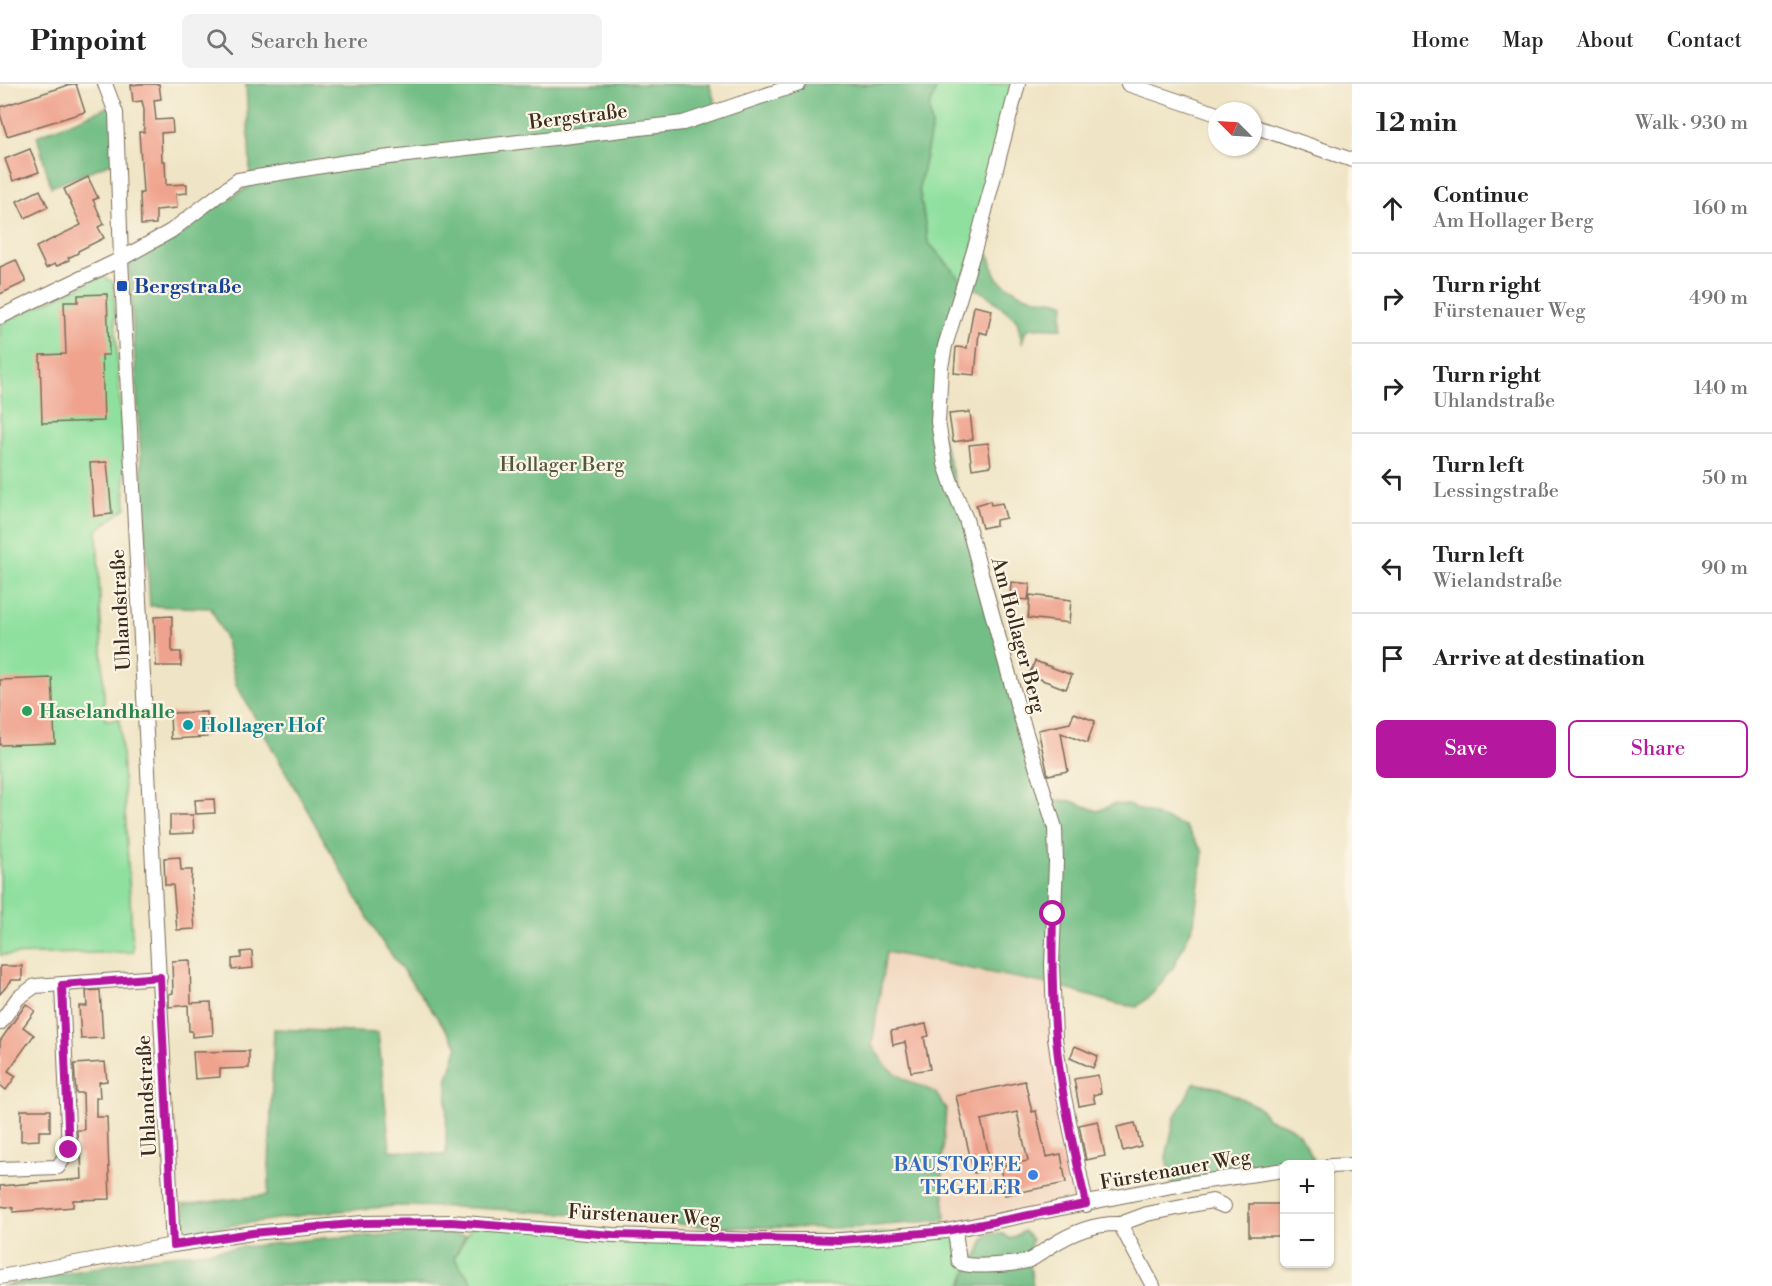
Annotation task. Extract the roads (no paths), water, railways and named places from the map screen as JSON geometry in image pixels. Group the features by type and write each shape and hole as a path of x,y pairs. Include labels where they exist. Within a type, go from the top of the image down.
{"street":[{"name":"Uhlandstraße","path":"105,84 116,113 121,259 173,1245"},
{"name":"Bergstraße","path":"0,318 121,259 171,231 238,180 347,162 683,123 799,84"},
{"name":"Am Hollager Berg","path":"1018,84 979,234 945,346 941,367 938,422 945,464 966,519 1017,704 1055,828 1052,965 1056,1038 1062,1087 1086,1204"},
{"path":"1128,84 1208,111"},
{"path":"1262,129 1352,160"},
{"path":"0,1023 18,998 34,986 160,977"},
{"path":"0,1169 58,1167 69,1150 62,985"},
{"path":"1334,1166 1352,1165"},
{"name":"Fürstenauer Weg","path":"0,1277 252,1233 363,1223 452,1222 613,1235 841,1240 956,1230 1172,1186 1280,1171"},
{"path":"956,1230 959,1262 963,1265 1029,1261 1064,1237 1107,1223 1120,1224 1147,1214 1203,1202 1212,1201 1224,1206"},
{"path":"1120,1224 1153,1286"}],"place":[{"name":"Bergstraße","path":"122,286"},
{"name":"Haselandhalle","path":"27,711"},
{"name":"Hollager Hof","path":"188,725"},
{"name":"BAUSTOFFE TEGELER","path":"1033,1175"}],"park label":[{"name":"Hollager Berg","path":"562,464"}]}
